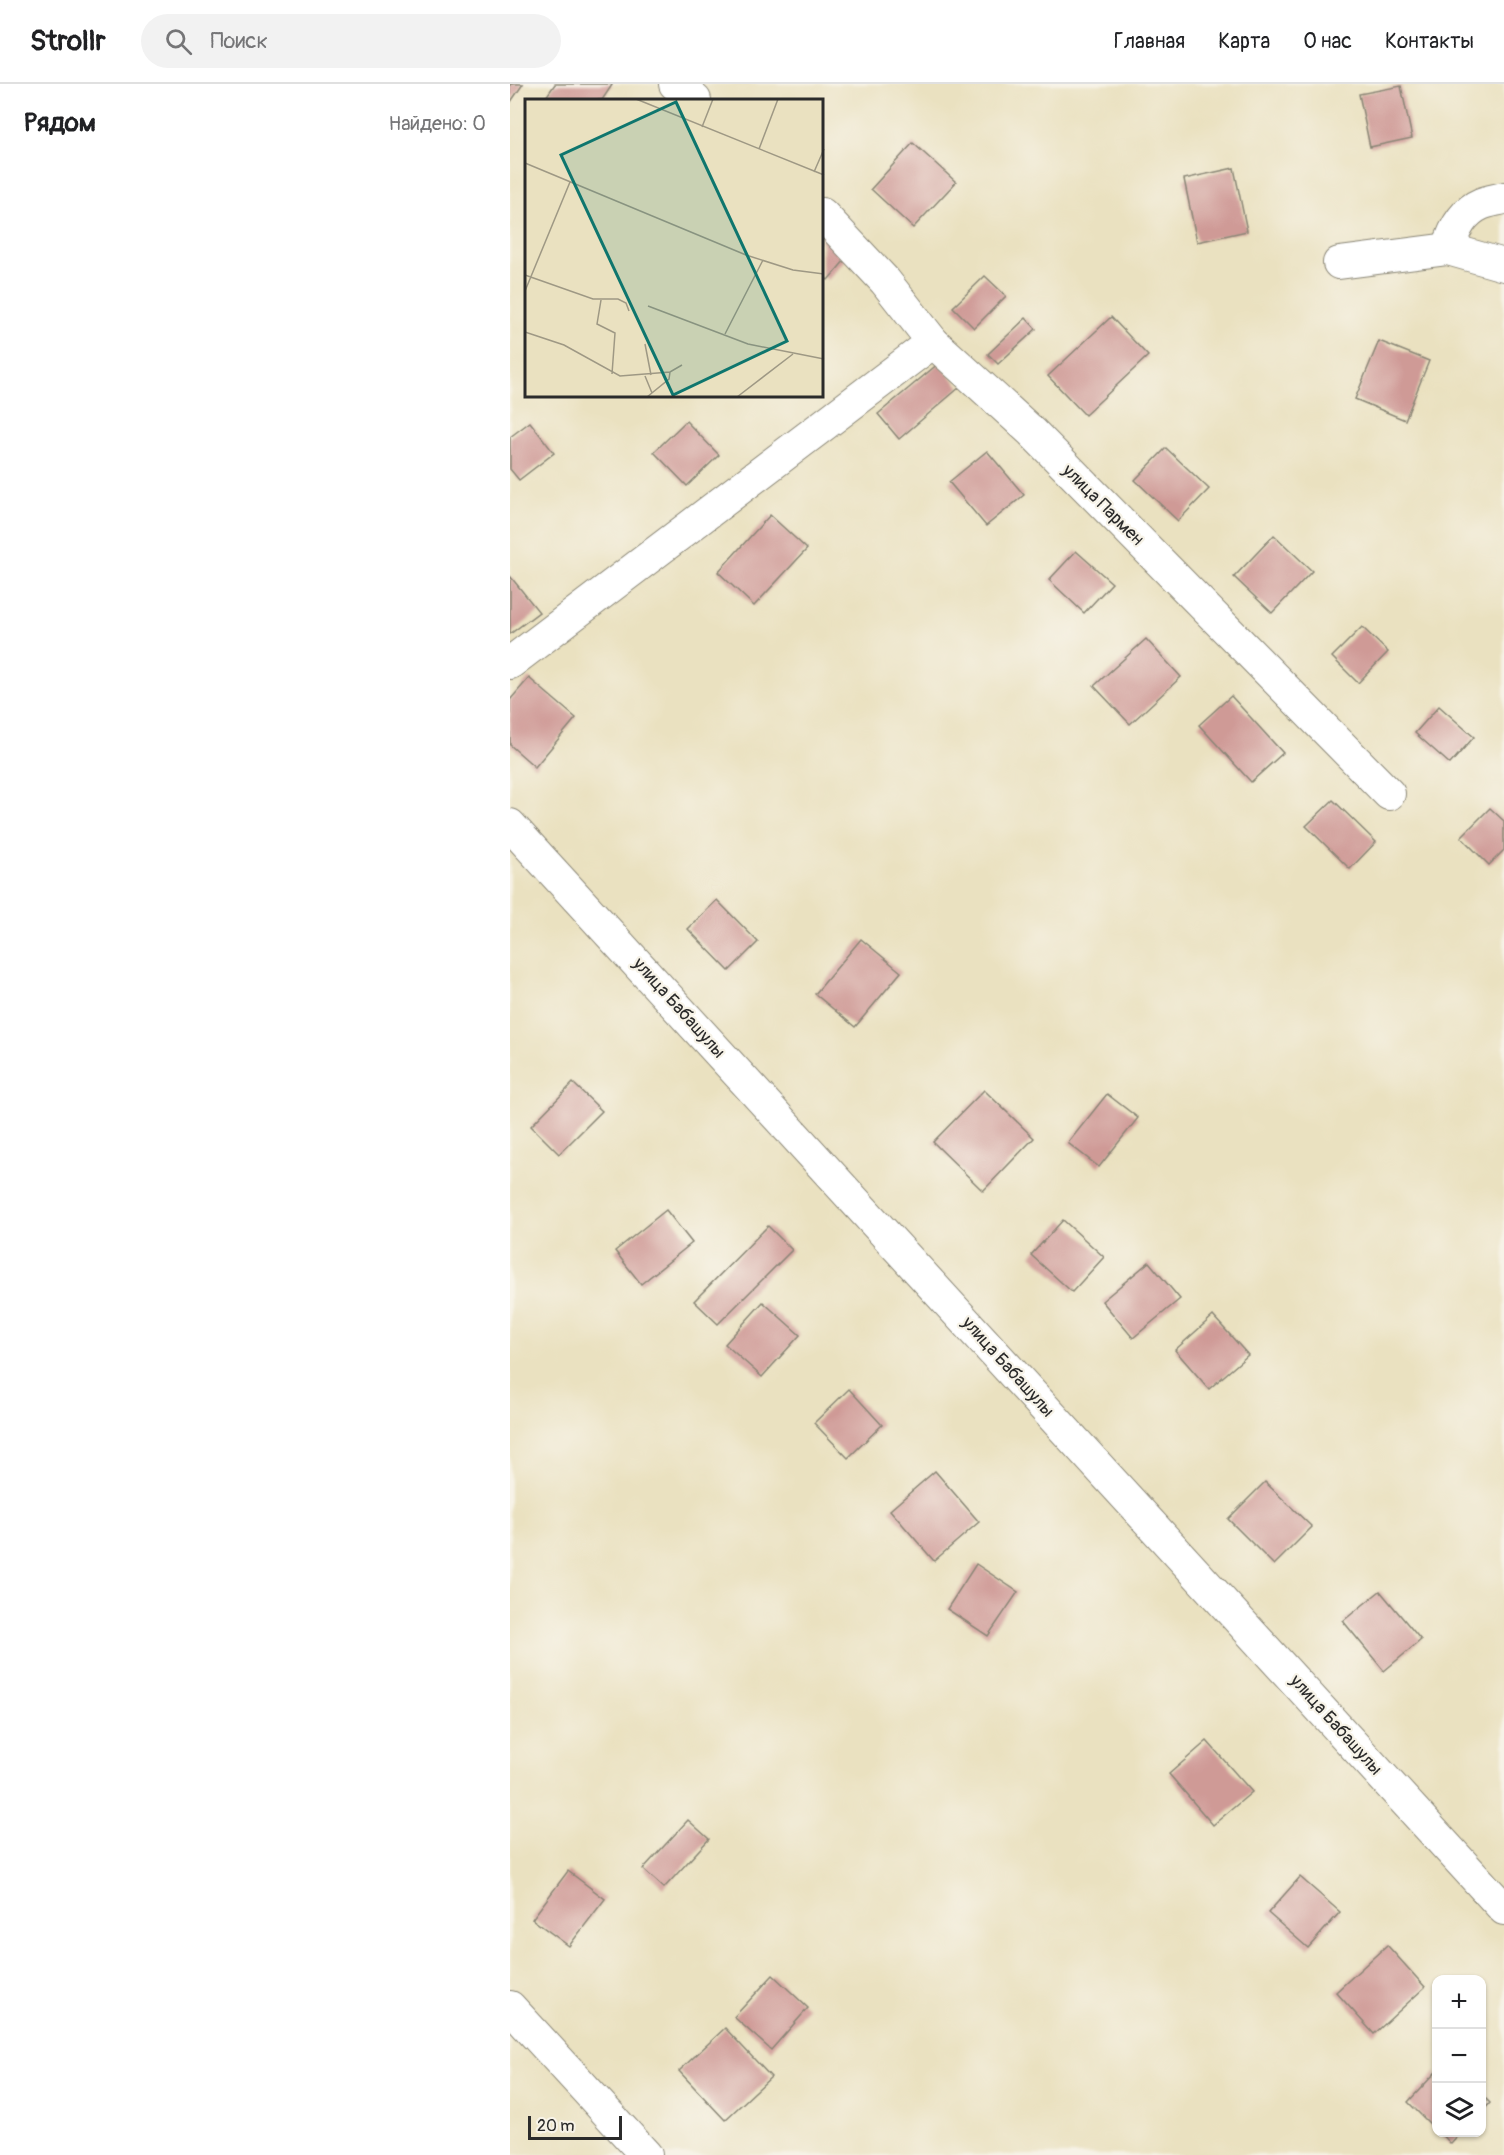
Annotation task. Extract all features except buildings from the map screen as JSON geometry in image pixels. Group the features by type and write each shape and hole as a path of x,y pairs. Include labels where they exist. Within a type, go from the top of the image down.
{"street":[{"path":"675,84 694,99"},
{"path":"1448,249 1461,220 1480,204 1504,198"},
{"name":"улица Пармен","path":"824,216 885,281 933,342 1032,432 1389,794"},
{"path":"1339,263 1448,249 1504,265"},
{"path":"510,663 933,342"},
{"name":"улица Бабашулы","path":"510,825 1504,1909"},
{"path":"510,2007 646,2155"}]}
